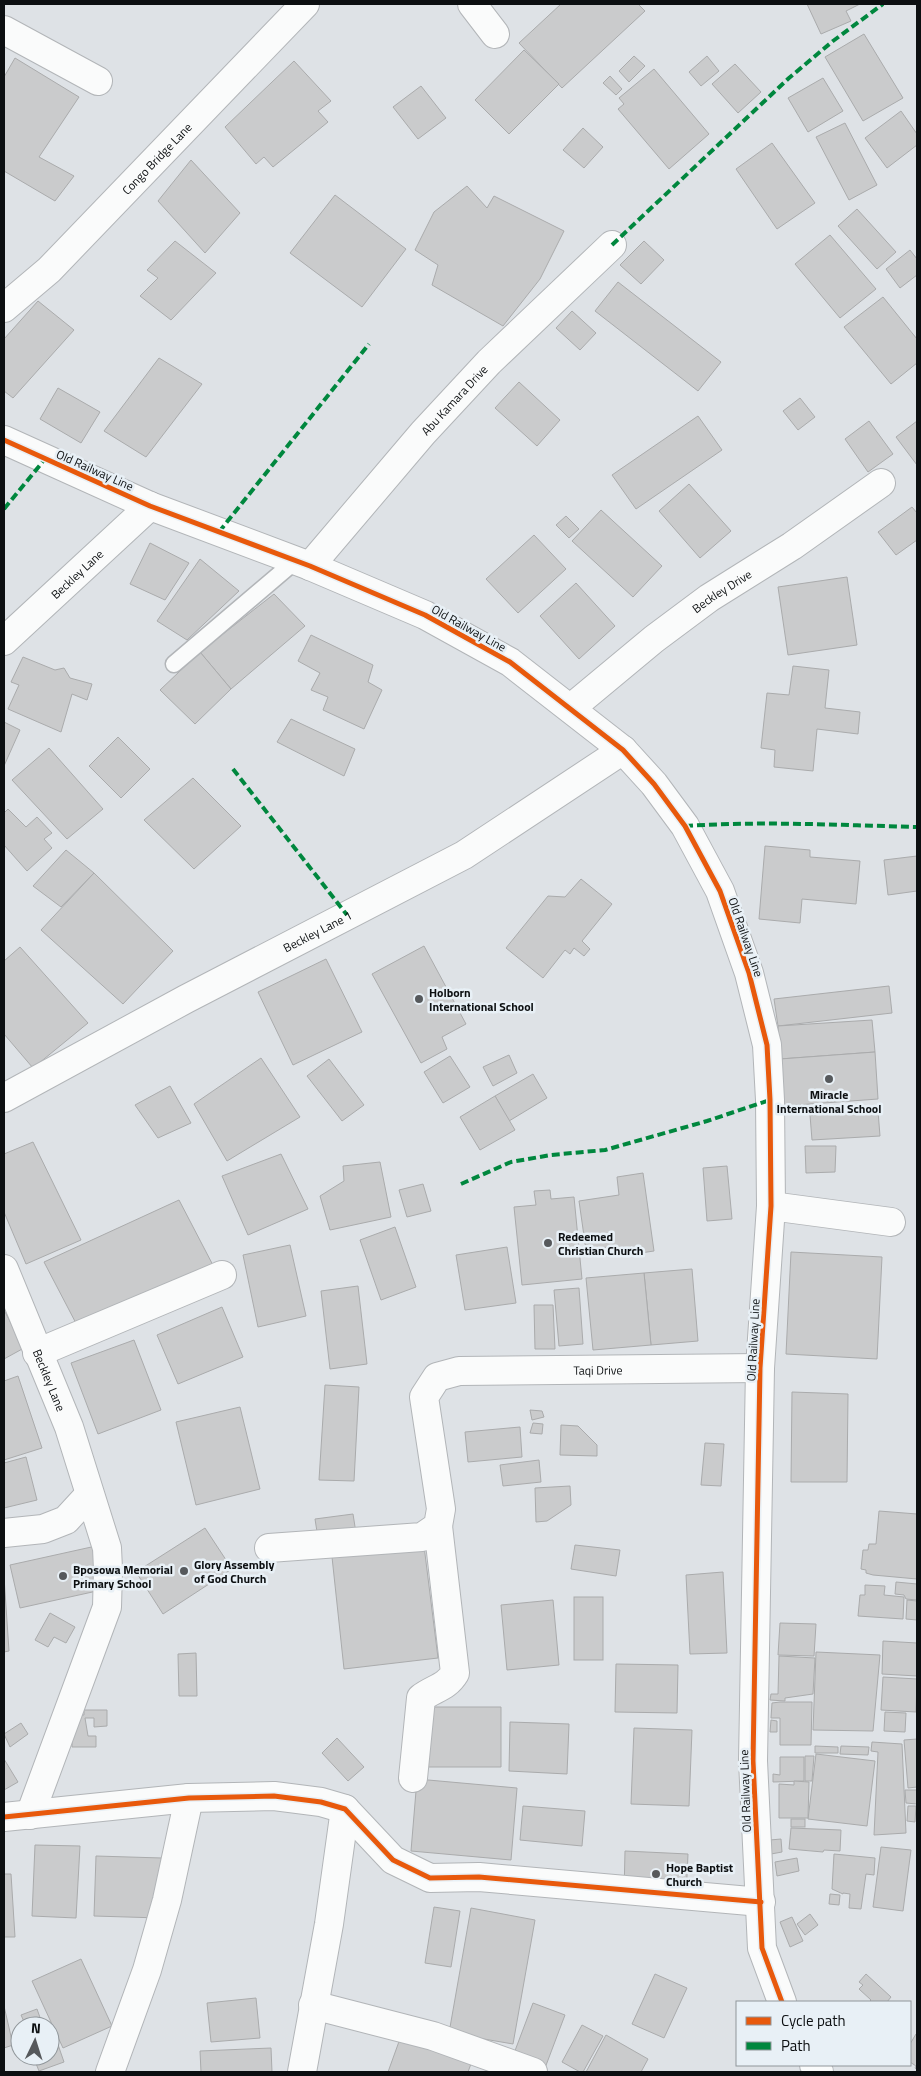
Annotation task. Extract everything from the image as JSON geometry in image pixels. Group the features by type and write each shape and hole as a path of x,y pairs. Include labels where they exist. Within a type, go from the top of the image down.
{"street":[{"name":"Congo Bridge Lane","path":"4,308 49,270 305,4"},
{"path":"472,4 495,34"},
{"path":"4,30 98,81"},
{"name":"Abu Kamara Drive","path":"302,564 489,362 612,245"},
{"name":"Old Railway Line","path":"4,440 150,506 302,564 425,615 510,662 623,750 654,784 685,826 720,892 749,973 766,1045 770,1100 772,1206 760,1368 753,1761 762,1948 782,2001"},
{"name":"Beckley Drive","path":"571,708 654,639 709,598 792,546 881,483"},
{"name":"Beckley Lane","path":"4,642 150,506"},
{"name":"Beckley Lane 1","path":"4,1098 186,999 464,855 623,750"},
{"path":"772,1206 891,1222"},
{"name":"Beckley Lane","path":"4,1269 69,1427 107,1548 107,1607 17,1816"},
{"path":"37,1352 222,1275"},
{"name":"Taqi Drive","path":"438,1526 441,1509 424,1397 437,1377 459,1371 760,1368"},
{"path":"4,1533 43,1528 66,1520 89,1495"},
{"path":"268,1548 422,1537 438,1526 454,1673 449,1683 428,1692 421,1698 413,1778"},
{"path":"17,1816 189,1798 274,1796 321,1802 345,1809 393,1860 430,1878 479,1877 760,1902"},
{"path":"110,2072 147,1970 167,1900 189,1798"},
{"path":"302,2072 328,1924 345,1809"},
{"path":"313,2005 433,2036 533,2072"}],"lane":[{"path":"174,664 302,564"}],"building":[{"path":"561,4 638,4 645,11 562,88 519,43"},
{"path":"807,4 860,4 846,11 851,21 821,34"},
{"path":"864,34 903,98 863,121 825,57"},
{"path":"524,50 559,84 509,134 475,100"},
{"path":"634,56 645,66 629,82 619,71"},
{"path":"707,56 719,71 701,86 689,72"},
{"path":"15,58 79,97 39,157 74,176 55,201 4,171 4,77"},
{"path":"294,61 331,101 318,111 328,122 273,167 264,157 256,164 225,127"},
{"path":"735,64 761,92 738,113 712,84"},
{"path":"654,69 709,134 669,169 618,109 624,104 619,98"},
{"path":"610,76 622,89 616,95 603,83"},
{"path":"823,78 843,111 808,132 788,98"},
{"path":"421,86 446,118 418,139 393,107"},
{"path":"901,111 917,134 917,145 887,168 865,138"},
{"path":"845,123 877,185 849,200 816,137"},
{"path":"583,128 603,147 584,168 563,150"},
{"path":"772,143 815,203 777,229 736,169"},
{"path":"191,160 240,213 205,253 158,201"},
{"path":"467,186 487,208 494,196 564,231 540,279 503,326 432,285 438,265 415,250 434,212"},
{"path":"335,195 406,249 362,307 290,253"},
{"path":"857,209 896,252 877,269 838,226"},
{"path":"830,235 876,289 840,318 795,264"},
{"path":"175,241 216,273 171,320 140,296 158,278 147,270"},
{"path":"644,241 664,260 641,284 620,265"},
{"path":"910,250 917,259 917,275 900,288 886,269"},
{"path":"618,282 721,362 698,391 595,311"},
{"path":"883,297 917,339 917,363 891,384 844,327"},
{"path":"38,301 74,330 13,398 4,391 4,339"},
{"path":"572,311 596,333 580,350 556,328"},
{"path":"159,358 202,384 146,457 104,431"},
{"path":"519,382 560,420 537,446 495,408"},
{"path":"58,388 100,412 81,443 40,419"},
{"path":"800,398 815,417 798,430 783,411"},
{"path":"698,416 722,450 636,509 612,475"},
{"path":"869,421 893,454 868,472 845,439"},
{"path":"917,421 917,465 896,437"},
{"path":"689,484 731,531 700,558 659,511"},
{"path":"912,507 917,513 917,540 896,555 878,532"},
{"path":"601,510 662,566 633,597 572,541"},
{"path":"566,516 579,529 569,538 556,525"},
{"path":"534,535 566,569 518,613 486,579"},
{"path":"150,543 189,563 165,600 130,584"},
{"path":"200,559 239,591 187,640 157,621"},
{"path":"847,577 857,645 788,655 778,587"},
{"path":"576,583 615,626 579,659 540,616"},
{"path":"274,594 305,626 231,689 200,652"},
{"path":"311,635 373,665 368,682 382,690 364,729 323,710 328,697 311,690 320,673 298,661"},
{"path":"200,652 231,689 195,724 160,690"},
{"path":"23,657 55,670 64,668 70,678 92,684 87,700 72,694 61,732 8,709 19,685 11,682"},
{"path":"793,666 829,670 825,708 860,712 858,734 817,729 813,771 774,767 775,750 761,748 767,693 789,695"},
{"path":"291,719 355,749 344,776 277,742"},
{"path":"4,722 20,730 4,766"},
{"path":"118,737 150,769 121,798 89,766"},
{"path":"49,748 103,809 67,839 12,780"},
{"path":"193,778 241,826 194,869 144,820"},
{"path":"8,809 26,827 37,817 52,833 44,839 52,848 27,871 4,845 4,813"},
{"path":"765,846 810,850 810,857 860,861 856,904 802,899 800,923 759,919"},
{"path":"66,850 94,873 61,907 33,886"},
{"path":"917,856 917,891 888,895 884,860"},
{"path":"94,873 173,951 123,1004 41,930"},
{"path":"581,879 612,904 582,941 590,949 584,956 574,948 570,954 565,950 543,978 506,948 548,896 565,897"},
{"name":"Holborn International School","path":"424,946 466,1024 442,1037 447,1049 421,1063 372,974"},
{"path":"20,947 88,1023 33,1068 4,1034 4,961"},
{"path":"326,959 362,1032 293,1065 258,992"},
{"path":"889,986 892,1013 778,1026 774,999"},
{"path":"872,1020 875,1052 780,1059 778,1026"},
{"name":"Miracle International School","path":"875,1052 878,1099 783,1106 780,1059"},
{"path":"509,1055 517,1073 493,1086 483,1067"},
{"path":"450,1056 470,1087 443,1103 424,1072"},
{"path":"261,1058 300,1117 227,1161 194,1104"},
{"path":"329,1059 364,1105 342,1121 307,1076"},
{"path":"533,1074 547,1098 509,1121 495,1096"},
{"path":"170,1086 191,1123 158,1138 135,1105"},
{"path":"495,1096 515,1130 480,1150 460,1117"},
{"path":"878,1111 880,1136 812,1140 810,1115"},
{"path":"33,1142 81,1240 26,1264 4,1212 4,1154"},
{"path":"805,1146 836,1146 835,1172 806,1173"},
{"path":"281,1154 308,1209 248,1235 222,1176"},
{"path":"380,1162 391,1217 330,1230 320,1196 344,1181 343,1166"},
{"path":"727,1166 732,1219 707,1221 703,1168"},
{"path":"643,1173 654,1251 620,1256 615,1246 586,1250 579,1201 619,1195 617,1177"},
{"path":"423,1184 431,1211 407,1217 399,1190"},
{"name":"Redeemed Christian Church","path":"550,1190 551,1199 574,1197 582,1279 522,1285 514,1207 536,1205 534,1191"},
{"path":"179,1200 216,1271 79,1329 44,1262"},
{"path":"395,1227 416,1287 381,1300 360,1240"},
{"path":"290,1245 306,1316 258,1327 243,1255"},
{"path":"507,1247 516,1303 465,1310 456,1255"},
{"path":"791,1252 882,1257 877,1359 786,1354"},
{"path":"692,1269 698,1341 651,1345 644,1273"},
{"path":"644,1273 651,1345 593,1350 586,1278"},
{"path":"358,1286 367,1364 330,1369 321,1291"},
{"path":"579,1288 583,1344 559,1346 554,1290"},
{"path":"534,1305 553,1305 555,1349 535,1349"},
{"path":"222,1307 243,1357 178,1384 157,1335"},
{"path":"4,1310 24,1348 4,1359"},
{"path":"134,1340 161,1410 98,1434 71,1363"},
{"path":"18,1376 42,1448 4,1460 4,1381"},
{"path":"325,1385 359,1387 354,1481 319,1480"},
{"path":"792,1392 848,1394 847,1482 791,1482"},
{"path":"240,1407 260,1489 196,1505 176,1422"},
{"path":"530,1410 542,1411 544,1417 532,1420"},
{"path":"533,1423 543,1424 542,1434 530,1433"},
{"path":"561,1425 578,1426 597,1445 597,1456 560,1455"},
{"path":"520,1427 522,1457 468,1462 465,1432"},
{"path":"705,1443 724,1444 721,1486 701,1485"},
{"path":"26,1457 37,1500 4,1508 4,1463"},
{"path":"539,1460 541,1482 503,1486 500,1465"},
{"path":"570,1486 571,1505 547,1521 536,1522 535,1488"},
{"path":"879,1511 917,1514 917,1579 873,1575 861,1569 863,1550 868,1550 869,1544 876,1544"},
{"path":"353,1514 356,1533 318,1538 315,1519"},
{"name":"Glory Assembly of God Church","path":"205,1528 232,1569 163,1614 136,1572"},
{"name":"Bposowa Memorial Primary School","path":"105,1544 115,1587 20,1608 10,1565"},
{"path":"575,1545 620,1550 616,1576 571,1569"},
{"path":"424,1546 438,1658 344,1669 332,1557"},
{"path":"723,1572 727,1653 690,1654 686,1575"},
{"path":"4,1577 9,1651 4,1652"},
{"path":"896,1582 917,1584 917,1600 906,1599 904,1595 895,1594"},
{"path":"865,1585 885,1586 884,1595 904,1597 903,1619 858,1616 860,1595 865,1595"},
{"path":"574,1597 603,1597 603,1660 574,1660"},
{"path":"553,1600 559,1665 507,1670 501,1605"},
{"path":"907,1600 917,1601 917,1620 906,1619"},
{"path":"50,1613 75,1627 66,1643 54,1637 48,1647 35,1640"},
{"path":"780,1623 816,1624 814,1656 778,1655"},
{"path":"883,1641 917,1643 917,1676 882,1674"},
{"path":"816,1652 880,1655 873,1731 813,1730"},
{"path":"196,1653 197,1696 179,1696 178,1654"},
{"path":"779,1656 815,1658 813,1694 785,1698 785,1701 770,1700 771,1694 778,1694"},
{"path":"616,1664 678,1665 677,1713 615,1712"},
{"path":"883,1677 917,1679 916,1712 881,1710"},
{"path":"812,1702 811,1745 780,1745 780,1718 771,1718 772,1703"},
{"path":"421,1707 501,1707 501,1767 422,1767"},
{"path":"84,1710 107,1710 107,1726 94,1727 94,1718 85,1718 88,1736 96,1736 96,1747 72,1747 72,1715 84,1715"},
{"path":"885,1712 906,1713 905,1732 884,1731"},
{"path":"771,1720 777,1721 777,1732 770,1732"},
{"path":"510,1722 569,1724 567,1774 509,1771"},
{"path":"21,1723 28,1734 10,1747 4,1734"},
{"path":"634,1728 692,1730 689,1806 631,1804"},
{"path":"337,1738 364,1767 348,1781 322,1753"},
{"path":"917,1739 917,1787 908,1788 904,1740"},
{"path":"872,1742 902,1744 906,1833 874,1835 878,1752 871,1751"},
{"path":"815,1746 838,1747 838,1753 815,1753"},
{"path":"841,1746 869,1747 868,1755 840,1754"},
{"path":"816,1754 875,1761 867,1826 808,1819"},
{"path":"805,1756 814,1756 812,1781 805,1781"},
{"path":"780,1757 804,1757 804,1781 773,1782 773,1774 780,1775"},
{"path":"4,1759 18,1782 4,1790"},
{"path":"417,1779 517,1788 511,1860 411,1851"},
{"path":"794,1781 809,1782 808,1818 779,1818 779,1784 794,1785"},
{"path":"905,1790 917,1790 917,1804 906,1803"},
{"path":"523,1806 585,1811 582,1846 520,1840"},
{"path":"908,1806 916,1806 915,1822 907,1821"},
{"path":"791,1819 805,1819 805,1827 791,1827"},
{"path":"791,1828 841,1830 840,1851 824,1850 823,1852 789,1849"},
{"path":"781,1839 782,1852 771,1854 770,1840"},
{"path":"35,1845 80,1846 76,1918 32,1916"},
{"path":"881,1847 911,1850 903,1911 873,1907"},
{"name":"Hope Baptist Church","path":"625,1851 688,1854 686,1897 624,1894"},
{"path":"834,1854 875,1858 874,1875 866,1874 861,1909 849,1908 850,1894 843,1894 832,1889"},
{"path":"96,1856 162,1858 160,1918 94,1916"},
{"path":"797,1858 799,1871 777,1876 775,1862"},
{"path":"4,1874 11,1874 15,1937 4,1937"},
{"path":"830,1894 840,1895 839,1905 829,1904"},
{"path":"434,1907 460,1911 451,1967 425,1963"},
{"path":"471,1908 535,1920 513,2044 449,2033"},
{"path":"810,1914 818,1925 805,1935 797,1924"},
{"path":"792,1917 803,1941 790,1947 780,1922"},
{"path":"81,1959 112,2026 63,2048 60,2042 60,2016 48,2016 32,1981"},
{"path":"655,1974 687,1988 664,2038 632,2024"},
{"path":"866,1974 891,1997 888,2001 870,2001 859,1989 863,1985 859,1982"},
{"path":"256,1998 260,2038 211,2042 207,2003"},
{"path":"533,2003 565,2015 545,2068 513,2056"},
{"path":"4,2006 10,2032 10,2046 4,2048"},
{"path":"37,2009 39,2016 21,2016"},
{"path":"582,2025 603,2036 583,2072 580,2072 562,2062"},
{"path":"916,2034 917,2070 916,2066 911,2063 911,2042"},
{"path":"606,2035 648,2059 641,2072 586,2072"},
{"path":"401,2036 472,2061 468,2072 388,2072"},
{"path":"271,2048 272,2072 201,2072 200,2051"},
{"path":"60,2050 64,2062 60,2063"},
{"path":"37,2066 53,2066 39,2071"}],"marked path":[{"path":"612,245 789,78 833,41 883,4"},
{"path":"219,532 369,344"},
{"path":"4,509 45,459"},
{"path":"233,769 347,915"},
{"path":"685,826 829,824 916,827"},
{"path":"461,1184 511,1162 551,1155 605,1150 707,1121 770,1100"}],"cycle path":[{"path":"4,440 150,506 310,566 425,615 510,662 623,750 654,784 685,826 720,891 749,973 767,1045 770,1100 771,1206 760,1368 753,1761 762,1948 782,2001"},
{"path":"4,1817 189,1798 274,1796 321,1802 345,1809 393,1860 430,1878 479,1877 761,1902"}],"place":[{"name":"Holborn International School","path":"419,999"},
{"name":"Miracle International School","path":"829,1079"},
{"name":"Redeemed Christian Church","path":"548,1243"},
{"name":"Glory Assembly of God Church","path":"184,1571"},
{"name":"Bposowa Memorial Primary School","path":"63,1576"},
{"name":"Hope Baptist Church","path":"656,1874"}]}
